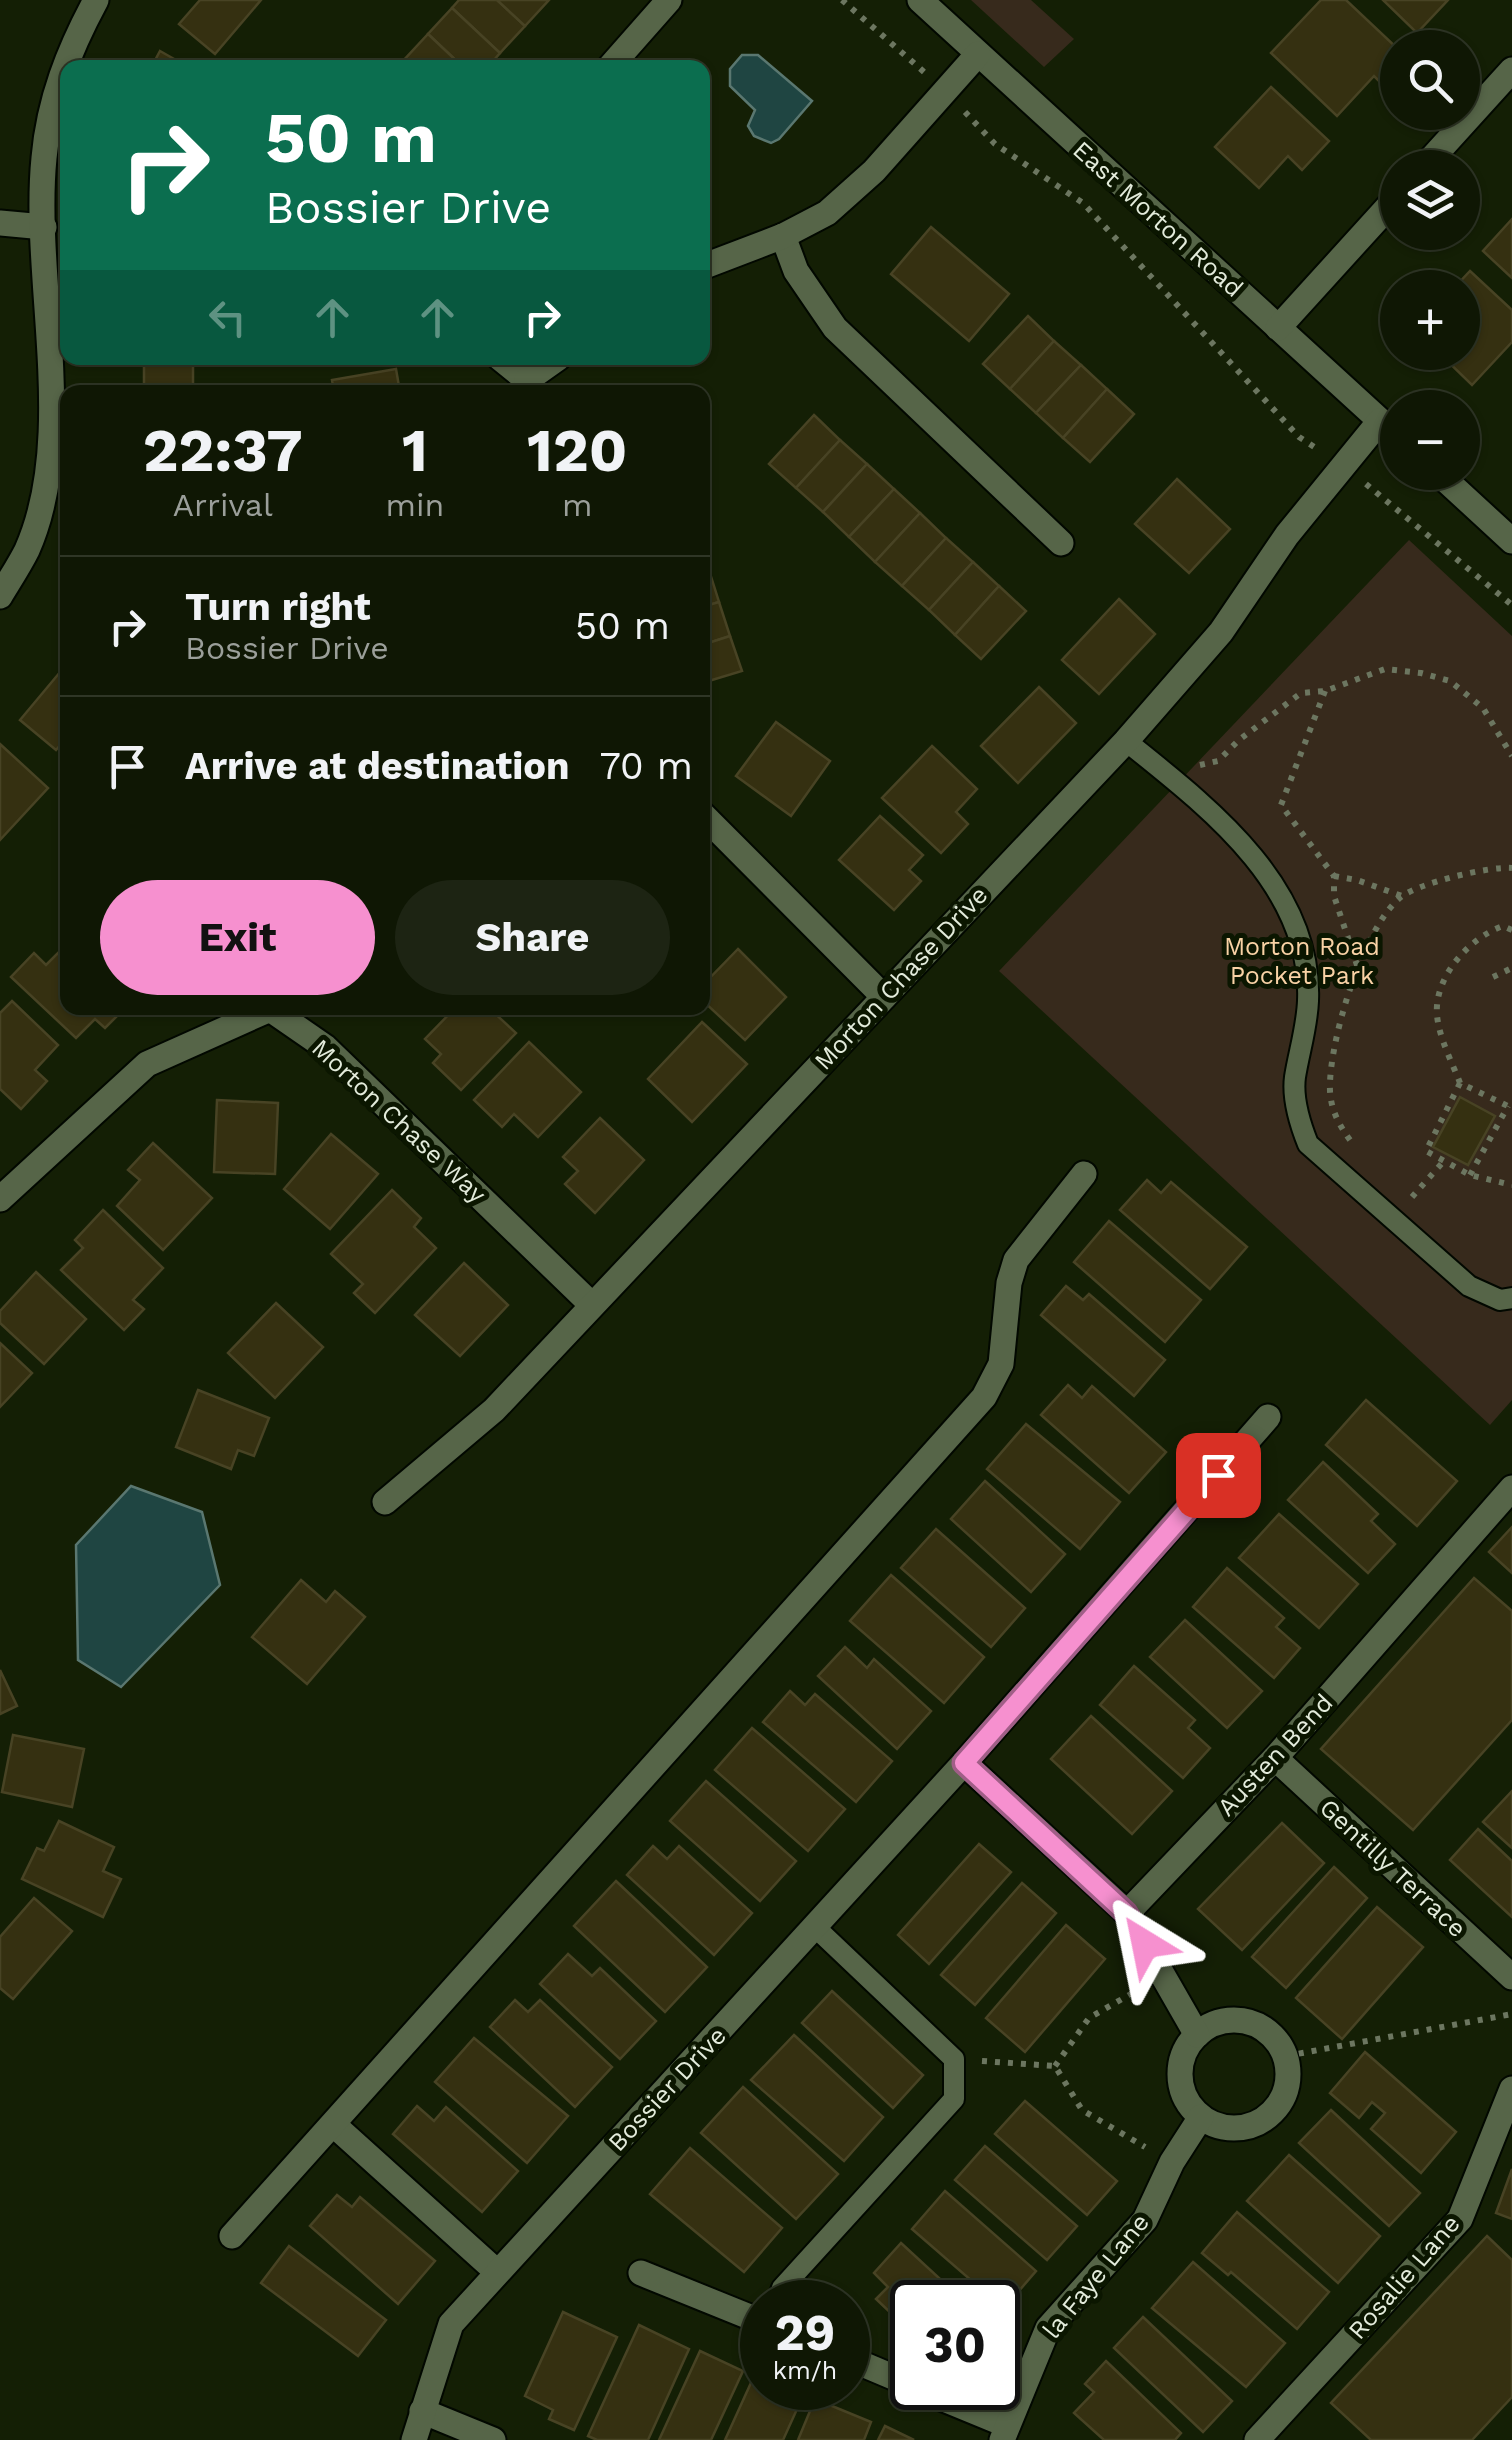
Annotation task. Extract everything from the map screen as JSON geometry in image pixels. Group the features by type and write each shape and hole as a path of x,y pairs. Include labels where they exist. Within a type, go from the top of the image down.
{"street":[{"path":"67,60 96,0"},
{"path":"617,60 670,0"},
{"name":"East Morton Road","path":"920,0 1380,421"},
{"path":"710,264 827,214 978,54"},
{"path":"1440,150 1512,70"},
{"path":"0,596 27,549 48,476 51,422 44,160 52,104 60,80"},
{"path":"1278,328 1380,216"},
{"path":"0,224 44,227"},
{"path":"783,236 796,271 835,328 1060,543"},
{"path":"506,365 525,385"},
{"path":"527,385 550,365"},
{"name":"Morton Chase Drive","path":"385,1502 494,1410 1126,742 1221,632 1287,535 1344,466 1380,436"},
{"path":"1457,490 1512,540"},
{"path":"710,822 884,997"},
{"name":"Morton Chase Way","path":"0,1199 146,1064 256,1015"},
{"name":"Morton Chase Way","path":"279,1015 325,1046 592,1305"},
{"path":"232,2236 984,1396 1001,1364 1009,1283 1016,1260 1084,1174"},
{"name":"Bossier Drive","path":"414,2440 451,2324 816,1928 1268,1417"},
{"name":"Austen Bend","path":"1126,1913 1274,1758 1512,1488"},
{"name":"Gentilly Terrace","path":"1274,1758 1512,1977"},
{"path":"964,1763 1126,1913 1196,2035"},
{"path":"1222,2020 1242,2020 1260,2026 1286,2056 1288,2076 1284,2095 1270,2114 1253,2124 1236,2128 1201,2116 1188,2102 1180,2082 1181,2064 1196,2035 1222,2020"},
{"name":"Rosalie Lane","path":"1257,2440 1460,2219 1512,2089"},
{"name":"la Faye Lane","path":"1004,2433 1048,2328 1145,2220 1172,2162 1201,2116"},
{"path":"334,2125 497,2272"},
{"path":"641,2273 740,2313"},
{"path":"960,2410 1004,2433"},
{"path":"422,2411 494,2440"}],"lane":[{"path":"1126,742 1219,820 1276,886 1300,938 1309,1000 1294,1081 1298,1119 1308,1144 1469,1286 1500,1300 1512,1298"},
{"path":"789,2280 954,2099 954,2059 816,1928"}],"path":[{"path":"842,0 946,91 996,144 1083,203 1299,437 1344,466 1512,605"},
{"path":"1172,778 1179,770 1218,761 1300,693 1325,691 1384,670 1420,673 1450,682 1483,708 1512,756"},
{"path":"1325,691 1281,805 1334,876 1334,896 1358,968"},
{"path":"1352,1143 1336,1119 1330,1089 1342,1018 1358,968 1379,922 1402,896 1494,867 1512,868"},
{"path":"1334,876 1402,896"},
{"path":"1512,930 1503,926 1484,932 1451,968 1440,988 1437,1014 1460,1083 1426,1151 1470,1175 1512,1185"},
{"path":"1492,977 1512,968"},
{"path":"1460,1083 1510,1107 1470,1175"},
{"path":"1412,1196 1444,1161"},
{"path":"1400,1186 1425,1208"},
{"path":"1054,2066 1090,2018 1164,1976"},
{"path":"1286,2056 1512,2014"},
{"path":"954,2059 1054,2066"},
{"path":"1054,2066 1082,2110 1172,2162"}],"green space":[{"path":"971,0 1031,0 1074,39 1044,67"},
{"name":"Morton Road Pocket Park","path":"1409,540 1512,636 1512,1400 1490,1425 999,971"}],"water":[{"path":"742,55 758,55 812,101 771,143 754,136 748,126 755,110 730,86 730,69"},
{"path":"131,1486 202,1512 220,1585 121,1687 78,1660 76,1545"}],"building":[{"path":"200,0 261,0 215,54 179,24"},
{"path":"459,0 497,0 525,26 500,53 452,8"},
{"path":"497,0 549,0 525,26"},
{"path":"1321,0 1346,0 1380,32 1380,82 1374,76 1337,116 1271,53"},
{"path":"1383,0 1448,0 1420,30 1414,30"},
{"path":"452,8 500,53 494,60 456,60 428,34"},
{"path":"428,34 456,60 404,60"},
{"path":"160,51 176,60 155,60"},
{"path":"1271,87 1329,141 1302,170 1288,156 1259,188 1215,147"},
{"path":"1512,219 1512,278 1483,251"},
{"path":"931,227 1009,294 969,341 891,274"},
{"path":"1480,280 1512,310 1512,342 1472,385 1457,370 1480,370"},
{"path":"1028,316 1054,341 1010,389 983,364"},
{"path":"1054,341 1081,365 1036,413 1010,389"},
{"path":"144,365 193,365 193,385 144,385"},
{"path":"1081,365 1107,389 1063,438 1036,413"},
{"path":"396,369 399,385 333,385 332,380"},
{"path":"1107,389 1134,414 1090,462 1063,438"},
{"path":"814,415 840,440 796,488 769,464"},
{"path":"840,440 867,464 823,512 796,488"},
{"path":"867,464 894,489 849,537 823,512"},
{"path":"1177,479 1230,529 1189,573 1135,524"},
{"path":"894,489 920,513 875,562 849,537"},
{"path":"920,513 946,538 902,586 875,562"},
{"path":"946,538 973,562 929,610 902,586"},
{"path":"973,562 999,586 955,635 929,610"},
{"path":"710,573 719,602 710,605"},
{"path":"999,586 1026,611 981,659 955,635"},
{"path":"1119,599 1155,634 1099,694 1062,660"},
{"path":"719,602 730,636 710,642 710,605"},
{"path":"730,636 742,671 710,681 710,642"},
{"path":"60,672 60,745 56,750 20,720"},
{"path":"1039,687 1076,723 1018,783 981,746"},
{"path":"776,722 830,761 791,816 736,776"},
{"path":"0,744 48,788 0,840"},
{"path":"932,746 977,789 956,812 968,824 941,853 882,798"},
{"path":"880,816 923,855 909,870 921,881 894,910 839,860"},
{"path":"738,949 786,997 745,1040 710,1007 710,978"},
{"path":"60,951 60,1015 118,1015 105,1028 95,1019 76,1038 11,977 34,953 46,965"},
{"path":"12,1001 58,1045 35,1070 47,1081 21,1109 0,1089 0,1013"},
{"path":"448,1015 497,1015 516,1033 461,1090 433,1063 441,1054 425,1039"},
{"path":"702,1022 747,1064 692,1122 648,1079"},
{"path":"529,1042 581,1092 538,1137 514,1114 502,1127 474,1100"},
{"path":"1460,1097 1495,1116 1468,1165 1433,1147"},
{"path":"217,1100 278,1103 275,1174 214,1172"},
{"path":"600,1118 644,1160 595,1213 565,1184 578,1171 563,1157"},
{"path":"331,1134 378,1174 330,1229 284,1189"},
{"path":"153,1143 212,1198 163,1250 117,1206 140,1180 128,1170"},
{"path":"1147,1180 1161,1193 1171,1182 1247,1247 1210,1289 1120,1210"},
{"path":"392,1190 421,1218 414,1227 436,1248 375,1313 354,1293 363,1284 331,1254"},
{"path":"103,1210 163,1268 133,1300 144,1309 124,1330 61,1270 83,1248 75,1240"},
{"path":"1109,1221 1201,1300 1165,1342 1074,1262"},
{"path":"464,1263 508,1305 460,1356 415,1315"},
{"path":"36,1272 86,1319 44,1364 0,1323 0,1311"},
{"path":"1066,1286 1083,1300 1089,1294 1165,1360 1134,1396 1041,1315"},
{"path":"276,1303 323,1347 275,1398 228,1353"},
{"path":"0,1343 32,1373 0,1407"},
{"path":"1068,1385 1082,1398 1092,1386 1166,1452 1129,1493 1041,1415"},
{"path":"198,1390 269,1418 254,1456 238,1450 231,1469 176,1447"},
{"path":"1366,1400 1457,1481 1417,1526 1326,1445"},
{"path":"1026,1424 1120,1502 1080,1549 987,1469"},
{"path":"1323,1462 1378,1514 1371,1521 1395,1544 1368,1573 1288,1500"},
{"path":"985,1481 1065,1554 1031,1592 951,1519"},
{"path":"1279,1514 1358,1584 1319,1628 1239,1558"},
{"path":"1512,1527 1512,1573 1489,1552"},
{"path":"936,1529 1025,1608 991,1647 901,1568"},
{"path":"1227,1568 1284,1618 1276,1627 1300,1648 1274,1678 1193,1607"},
{"path":"891,1575 984,1657 944,1703 850,1621"},
{"path":"1474,1578 1512,1611 1512,1720 1413,1830 1321,1749"},
{"path":"301,1580 326,1602 335,1591 365,1617 307,1684 252,1637"},
{"path":"1185,1620 1262,1691 1227,1728 1150,1657"},
{"path":"845,1647 867,1668 874,1659 931,1711 897,1749 818,1676"},
{"path":"1134,1666 1195,1720 1188,1728 1210,1748 1183,1778 1100,1705"},
{"path":"0,1670 17,1706 0,1714"},
{"path":"790,1691 805,1705 815,1694 892,1761 856,1802 763,1722"},
{"path":"1091,1716 1172,1791 1132,1834 1051,1759"},
{"path":"752,1728 845,1809 808,1851 715,1770"},
{"path":"13,1735 84,1749 72,1807 2,1792"},
{"path":"706,1781 796,1861 760,1901 670,1821"},
{"path":"1512,1791 1512,1848 1483,1822"},
{"path":"59,1821 114,1847 103,1871 121,1879 103,1917 22,1879 37,1848 44,1851"},
{"path":"1282,1823 1324,1863 1242,1950 1198,1909"},
{"path":"1478,1829 1512,1861 1512,1917 1450,1860"},
{"path":"979,1844 1011,1872 929,1964 898,1935"},
{"path":"653,1846 667,1859 679,1846 752,1913 714,1955 627,1875"},
{"path":"1334,1867 1367,1898 1286,1988 1252,1957"},
{"path":"616,1881 707,1967 665,2012 574,1926"},
{"path":"1022,1883 1056,1913 975,2005 941,1975"},
{"path":"34,1898 72,1931 13,1999 0,1988 0,1937"},
{"path":"1377,1907 1423,1947 1342,2039 1296,1998"},
{"path":"1066,1925 1105,1959 1025,2052 986,2018"},
{"path":"568,1954 592,1976 600,1968 656,2021 620,2059 540,1984"},
{"path":"832,1991 923,2075 893,2108 802,2023"},
{"path":"515,2000 528,2012 540,2000 612,2067 575,2107 490,2027"},
{"path":"794,2035 883,2117 844,2161 751,2080"},
{"path":"474,2038 568,2116 527,2163 435,2082"},
{"path":"1365,2052 1456,2132 1421,2173 1371,2129 1385,2113 1372,2102 1359,2118 1330,2093"},
{"path":"743,2087 838,2174 796,2219 701,2133"},
{"path":"1025,2101 1117,2181 1087,2215 995,2134"},
{"path":"417,2106 434,2121 446,2107 518,2171 482,2212 393,2134"},
{"path":"1331,2110 1420,2193 1389,2226 1299,2143"},
{"path":"985,2146 1077,2226 1047,2260 955,2180"},
{"path":"690,2148 782,2228 744,2272 650,2194"},
{"path":"1289,2155 1380,2236 1338,2283 1247,2201"},
{"path":"1512,2169 1512,2219 1496,2213"},
{"path":"945,2191 1036,2271 1020,2290 1020,2280 971,2280 912,2229"},
{"path":"337,2195 352,2207 360,2197 435,2261 398,2304 310,2226"},
{"path":"1237,2212 1329,2292 1297,2329 1231,2272 1228,2275 1202,2253"},
{"path":"1487,2236 1512,2260 1512,2397 1472,2440 1371,2440 1331,2403"},
{"path":"901,2243 941,2280 890,2280 890,2312 876,2299 888,2287 874,2273"},
{"path":"289,2246 386,2320 358,2356 261,2283"},
{"path":"1193,2262 1285,2343 1246,2387 1152,2308"},
{"path":"563,2312 617,2337 574,2430 549,2419 553,2410 525,2396"},
{"path":"1143,2317 1232,2401 1203,2432 1114,2348"},
{"path":"639,2325 689,2349 648,2440 597,2440 588,2436"},
{"path":"700,2351 740,2370 711,2440 659,2440"},
{"path":"1106,2361 1181,2433 1175,2440 1104,2440 1074,2413 1094,2392 1085,2384"},
{"path":"740,2407 797,2410 783,2440 725,2440"},
{"path":"810,2410 842,2410 871,2422 864,2440 798,2440"},
{"path":"885,2426 914,2440 878,2440"}],"route":[{"path":"1145,1944 1126,1913 964,1763 1218,1475"}]}
